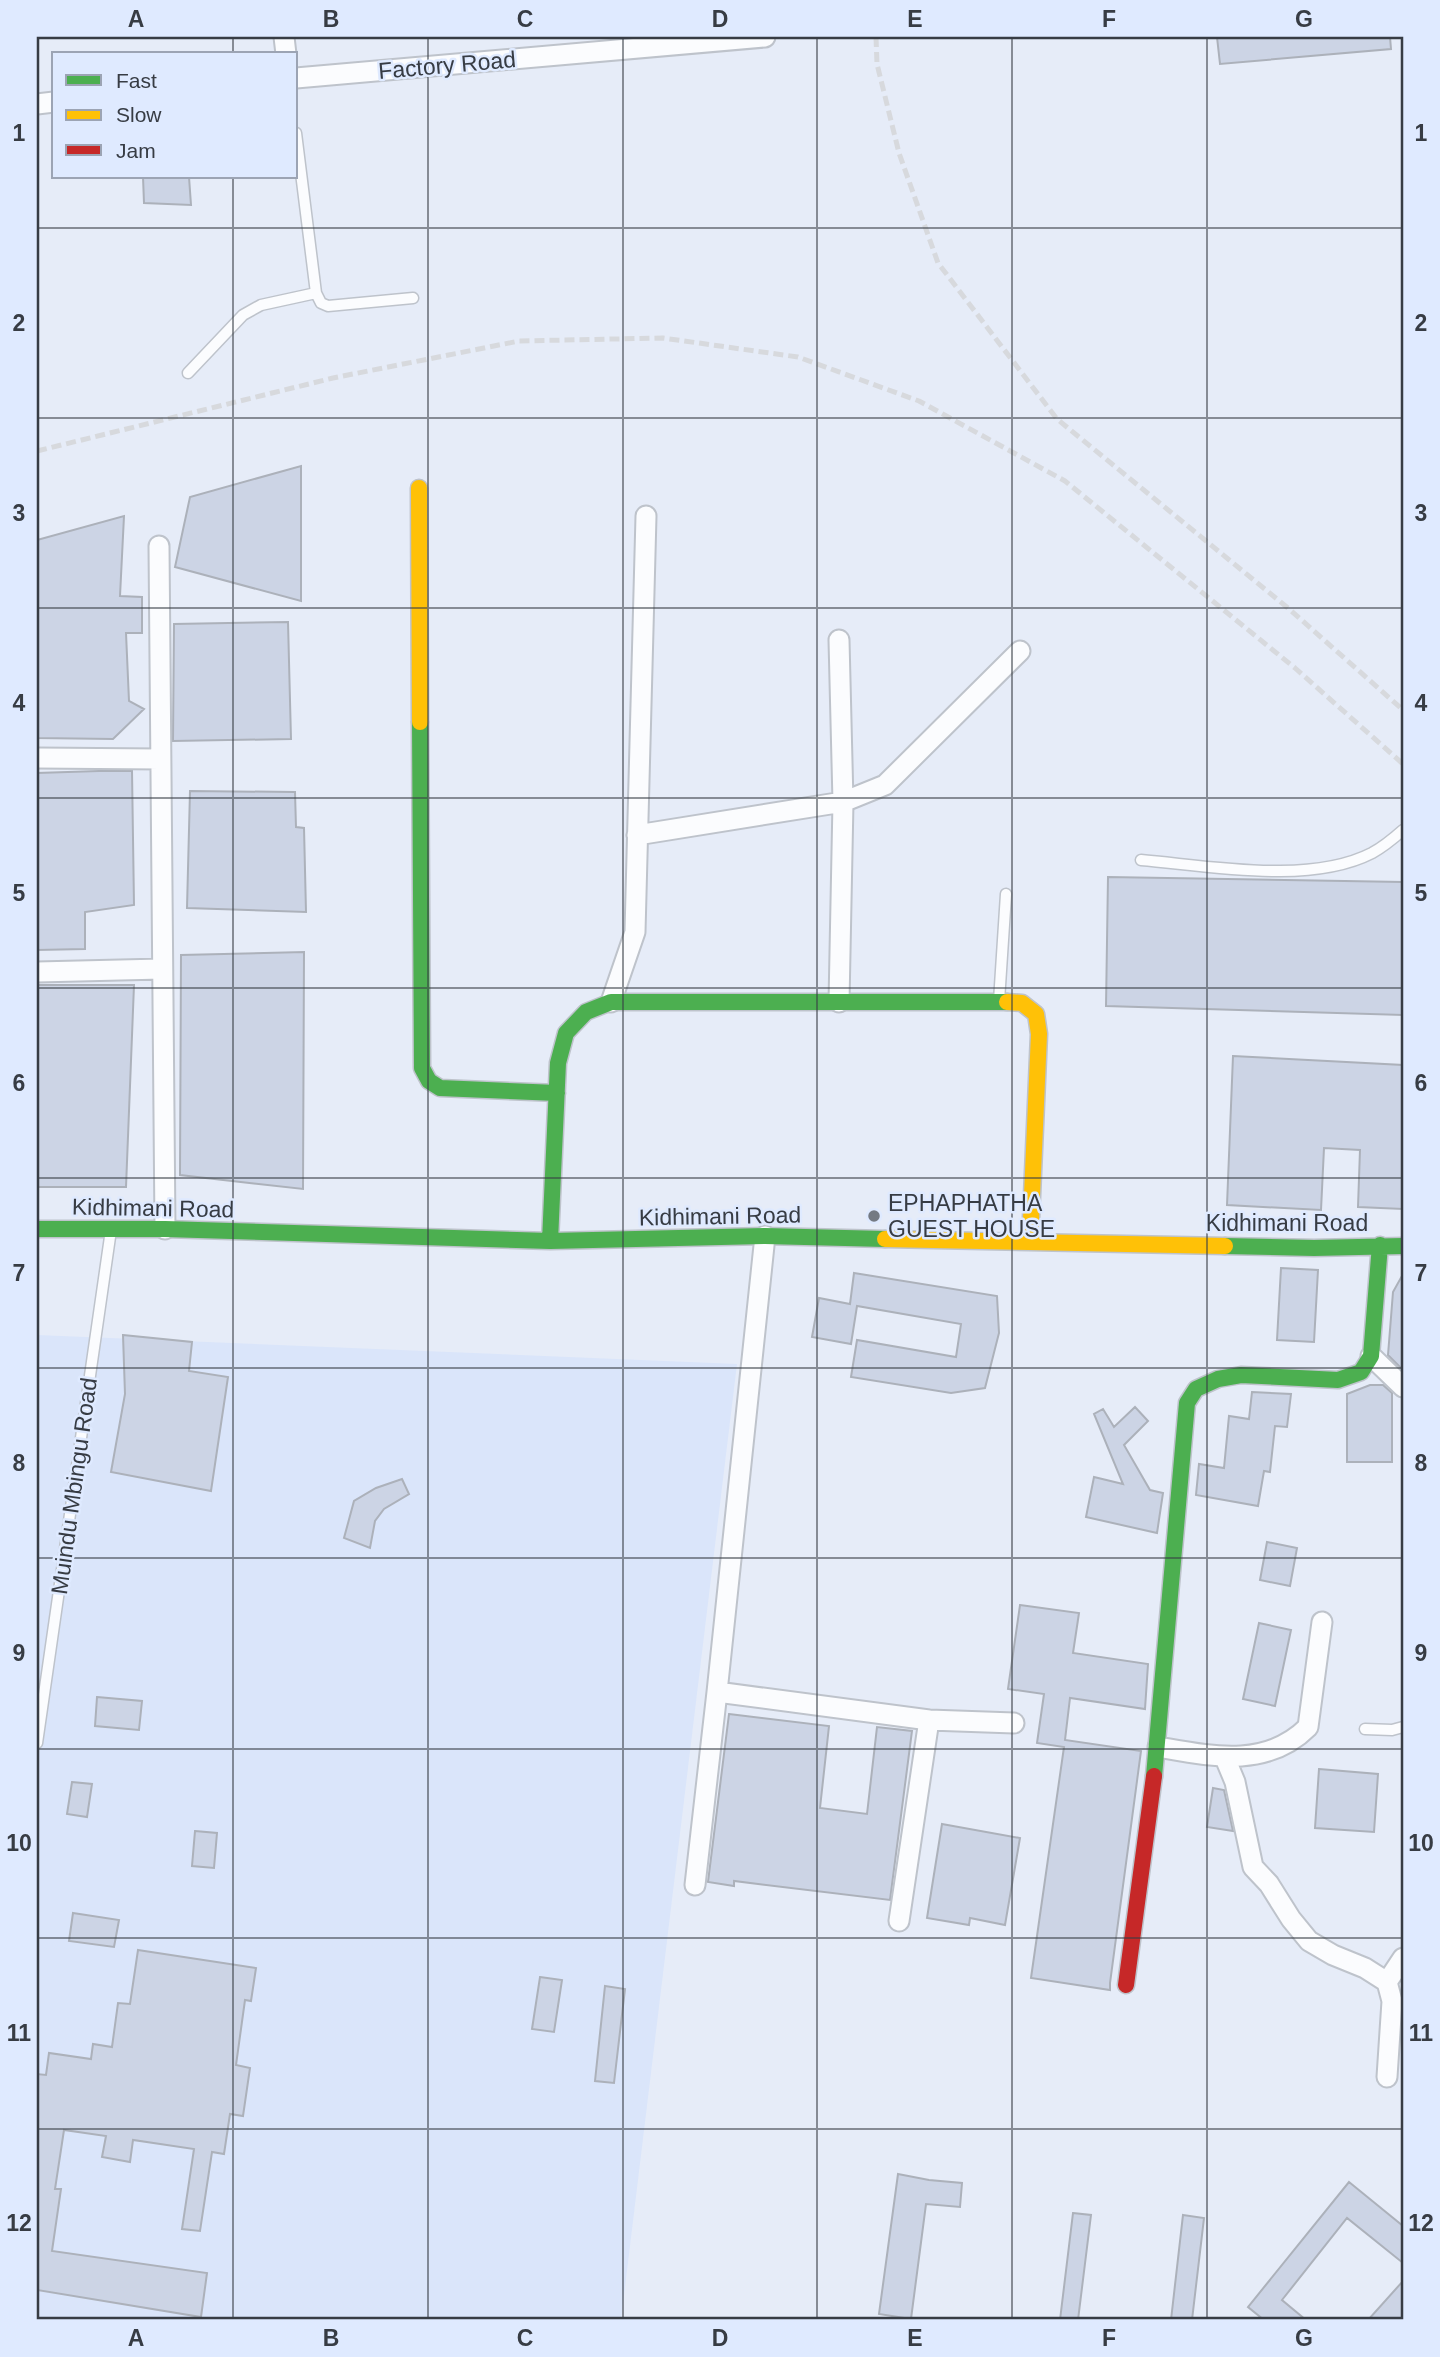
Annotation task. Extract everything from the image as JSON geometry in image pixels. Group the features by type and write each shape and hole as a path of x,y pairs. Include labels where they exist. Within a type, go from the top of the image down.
{"street":[{"name":"Factory Road","path":"298,78 765,37"},
{"path":"419,488 422,1068 429,1081 440,1088 557,1093"},
{"path":"611,1002 635,932 646,516"},
{"path":"159,546 164,1229"},
{"path":"839,640 843,803 839,1002"},
{"path":"637,835 843,803 885,785 1020,651"},
{"path":"37,758 160,759"},
{"path":"37,972 162,969"},
{"path":"550,1241 558,1063 566,1033 586,1012 611,1002 999,1002 1022,1003 1029,1008 1036,1014 1039,1034 1030,1242"},
{"name":"Kidhimani Road","path":"37,1230 164,1229 550,1241 765,1236 1314,1248 1403,1246"},
{"path":"695,1885 718,1692 765,1236"},
{"path":"1126,1985 1158,1747 1187,1403 1196,1389 1218,1379 1241,1375 1338,1380 1360,1372 1371,1356 1380,1245"},
{"path":"1371,1356 1403,1387"},
{"path":"1158,1747 1225,1758 1252,1755 1284,1745 1299,1736 1308,1727 1322,1622"},
{"path":"718,1692 929,1720 1014,1723"},
{"path":"899,1921 929,1720"},
{"path":"1225,1758 1235,1782 1253,1867 1269,1884 1309,1941 1333,1955 1365,1968 1387,1982 1392,2001 1388,2077"},
{"path":"1387,1982 1403,1958"}],"lane":[{"path":"298,149 316,293 321,303 328,306 413,298"},
{"path":"188,373 243,314 253,308 316,293"},
{"path":"1141,860 1281,871 1322,869 1374,852 1403,830"},
{"path":"999,1002 1006,894"},
{"name":"Muindu Mbingu Road","path":"37,1743 111,1229"},
{"path":"1366,1729 1392,1730 1403,1727"}],"shaded area":[{"path":"37,1335 737,1364 621,2320 37,2320"}],"building":[{"path":"1217,37 1390,37 1391,49 1220,64"},
{"path":"143,178 189,178 191,205 144,203"},
{"path":"301,466 301,601 175,567 190,497"},
{"path":"124,516 120,596 142,597 142,633 126,633 129,701 144,709 113,739 37,738 37,540"},
{"path":"288,622 291,739 173,741 174,624"},
{"path":"132,771 134,905 85,912 85,949 37,950 37,773"},
{"path":"190,791 295,792 296,827 304,828 306,912 187,908"},
{"path":"1108,877 1403,882 1403,1015 1106,1006"},
{"path":"304,952 303,1189 180,1175 181,955"},
{"path":"37,985 134,985 126,1187 37,1187"},
{"path":"1233,1056 1403,1065 1403,1209 1358,1207 1360,1150 1324,1148 1321,1210 1227,1205"},
{"path":"1281,1268 1318,1270 1314,1342 1277,1340"},
{"path":"854,1273 997,1296 999,1333 985,1388 951,1393 851,1377 857,1340 956,1357 961,1324 857,1306 851,1344 812,1337 819,1298 850,1304"},
{"path":"1403,1274 1403,1370 1388,1355 1393,1292"},
{"path":"123,1335 192,1342 189,1371 228,1377 211,1491 111,1472 125,1394"},
{"path":"1370,1385 1383,1385 1392,1393 1392,1462 1347,1462 1347,1394"},
{"path":"1252,1392 1291,1394 1287,1427 1275,1426 1270,1472 1264,1471 1258,1506 1196,1495 1199,1464 1224,1468 1229,1416 1249,1419"},
{"path":"1135,1407 1148,1421 1124,1445 1150,1490 1163,1493 1157,1533 1086,1517 1094,1477 1123,1484 1094,1414 1103,1409 1114,1427"},
{"path":"402,1479 409,1494 384,1509 375,1521 370,1548 344,1538 354,1501 376,1488"},
{"path":"1267,1542 1297,1548 1290,1586 1260,1580"},
{"path":"1020,1605 1079,1613 1073,1653 1148,1664 1145,1709 1070,1698 1065,1740 1141,1751 1110,1990 1031,1978 1064,1747 1037,1743 1044,1694 1008,1689"},
{"path":"1259,1623 1291,1630 1275,1706 1243,1699"},
{"path":"97,1697 142,1701 139,1730 95,1726"},
{"path":"729,1714 829,1726 820,1808 867,1814 877,1727 912,1731 890,1900 734,1881 734,1886 708,1882"},
{"path":"1319,1769 1378,1774 1374,1832 1315,1828"},
{"path":"72,1782 92,1784 87,1817 67,1814"},
{"path":"1213,1788 1224,1790 1233,1831 1207,1827"},
{"path":"942,1824 1020,1838 1005,1925 970,1918 969,1925 927,1918"},
{"path":"195,1831 217,1833 214,1868 192,1866"},
{"path":"73,1913 119,1920 114,1947 69,1941"},
{"path":"138,1950 256,1968 251,2001 245,2000 236,2065 250,2068 243,2116 230,2114 224,2154 212,2152 200,2231 182,2229 194,2149 133,2140 130,2162 102,2157 106,2136 64,2130 55,2189 61,2189 52,2251 207,2273 201,2317 37,2290 37,2074 46,2075 49,2053 91,2059 93,2044 112,2047 118,2003 130,2004"},
{"path":"540,1977 562,1980 554,2032 532,2029"},
{"path":"605,1986 625,1989 614,2083 595,2081"},
{"path":"898,2174 962,2183 960,2207 926,2204 911,2319 879,2314"},
{"path":"1349,2182 1403,2226 1403,2263 1347,2218 1282,2300 1306,2320 1264,2320 1248,2307"},
{"path":"1073,2213 1091,2215 1078,2320 1060,2320"},
{"path":"1183,2215 1204,2218 1192,2320 1171,2320"},
{"path":"1403,2281 1403,2320 1368,2320"}],"railway":[{"path":"876,37 877,64 899,153 938,263 1057,419 1288,608 1403,710"},
{"path":"37,451 333,378 519,341 663,338 798,357 919,401 1065,481 1295,668 1403,764"}],"traffic: fast":[{"path":"420,722 422,1068 429,1081 440,1088 557,1093"},
{"path":"550,1241 558,1063 566,1033 586,1012 611,1002 1007,1002"},
{"path":"37,1229 165,1229 550,1241 765,1236 885,1239"},
{"path":"1154,1776 1187,1403 1196,1389 1218,1379 1241,1375 1338,1380 1361,1372 1371,1356 1380,1245"},
{"path":"1225,1246 1403,1246"}],"traffic: slow":[{"path":"419,488 420,722"},
{"path":"1007,1002 1022,1003 1036,1014 1039,1034 1030,1242"},
{"path":"885,1239 1225,1246"}],"traffic: jam":[{"path":"1126,1985 1154,1776"}],"place":[{"name":"EPHAPHATHA GUEST HOUSE","path":"874,1216"}]}
